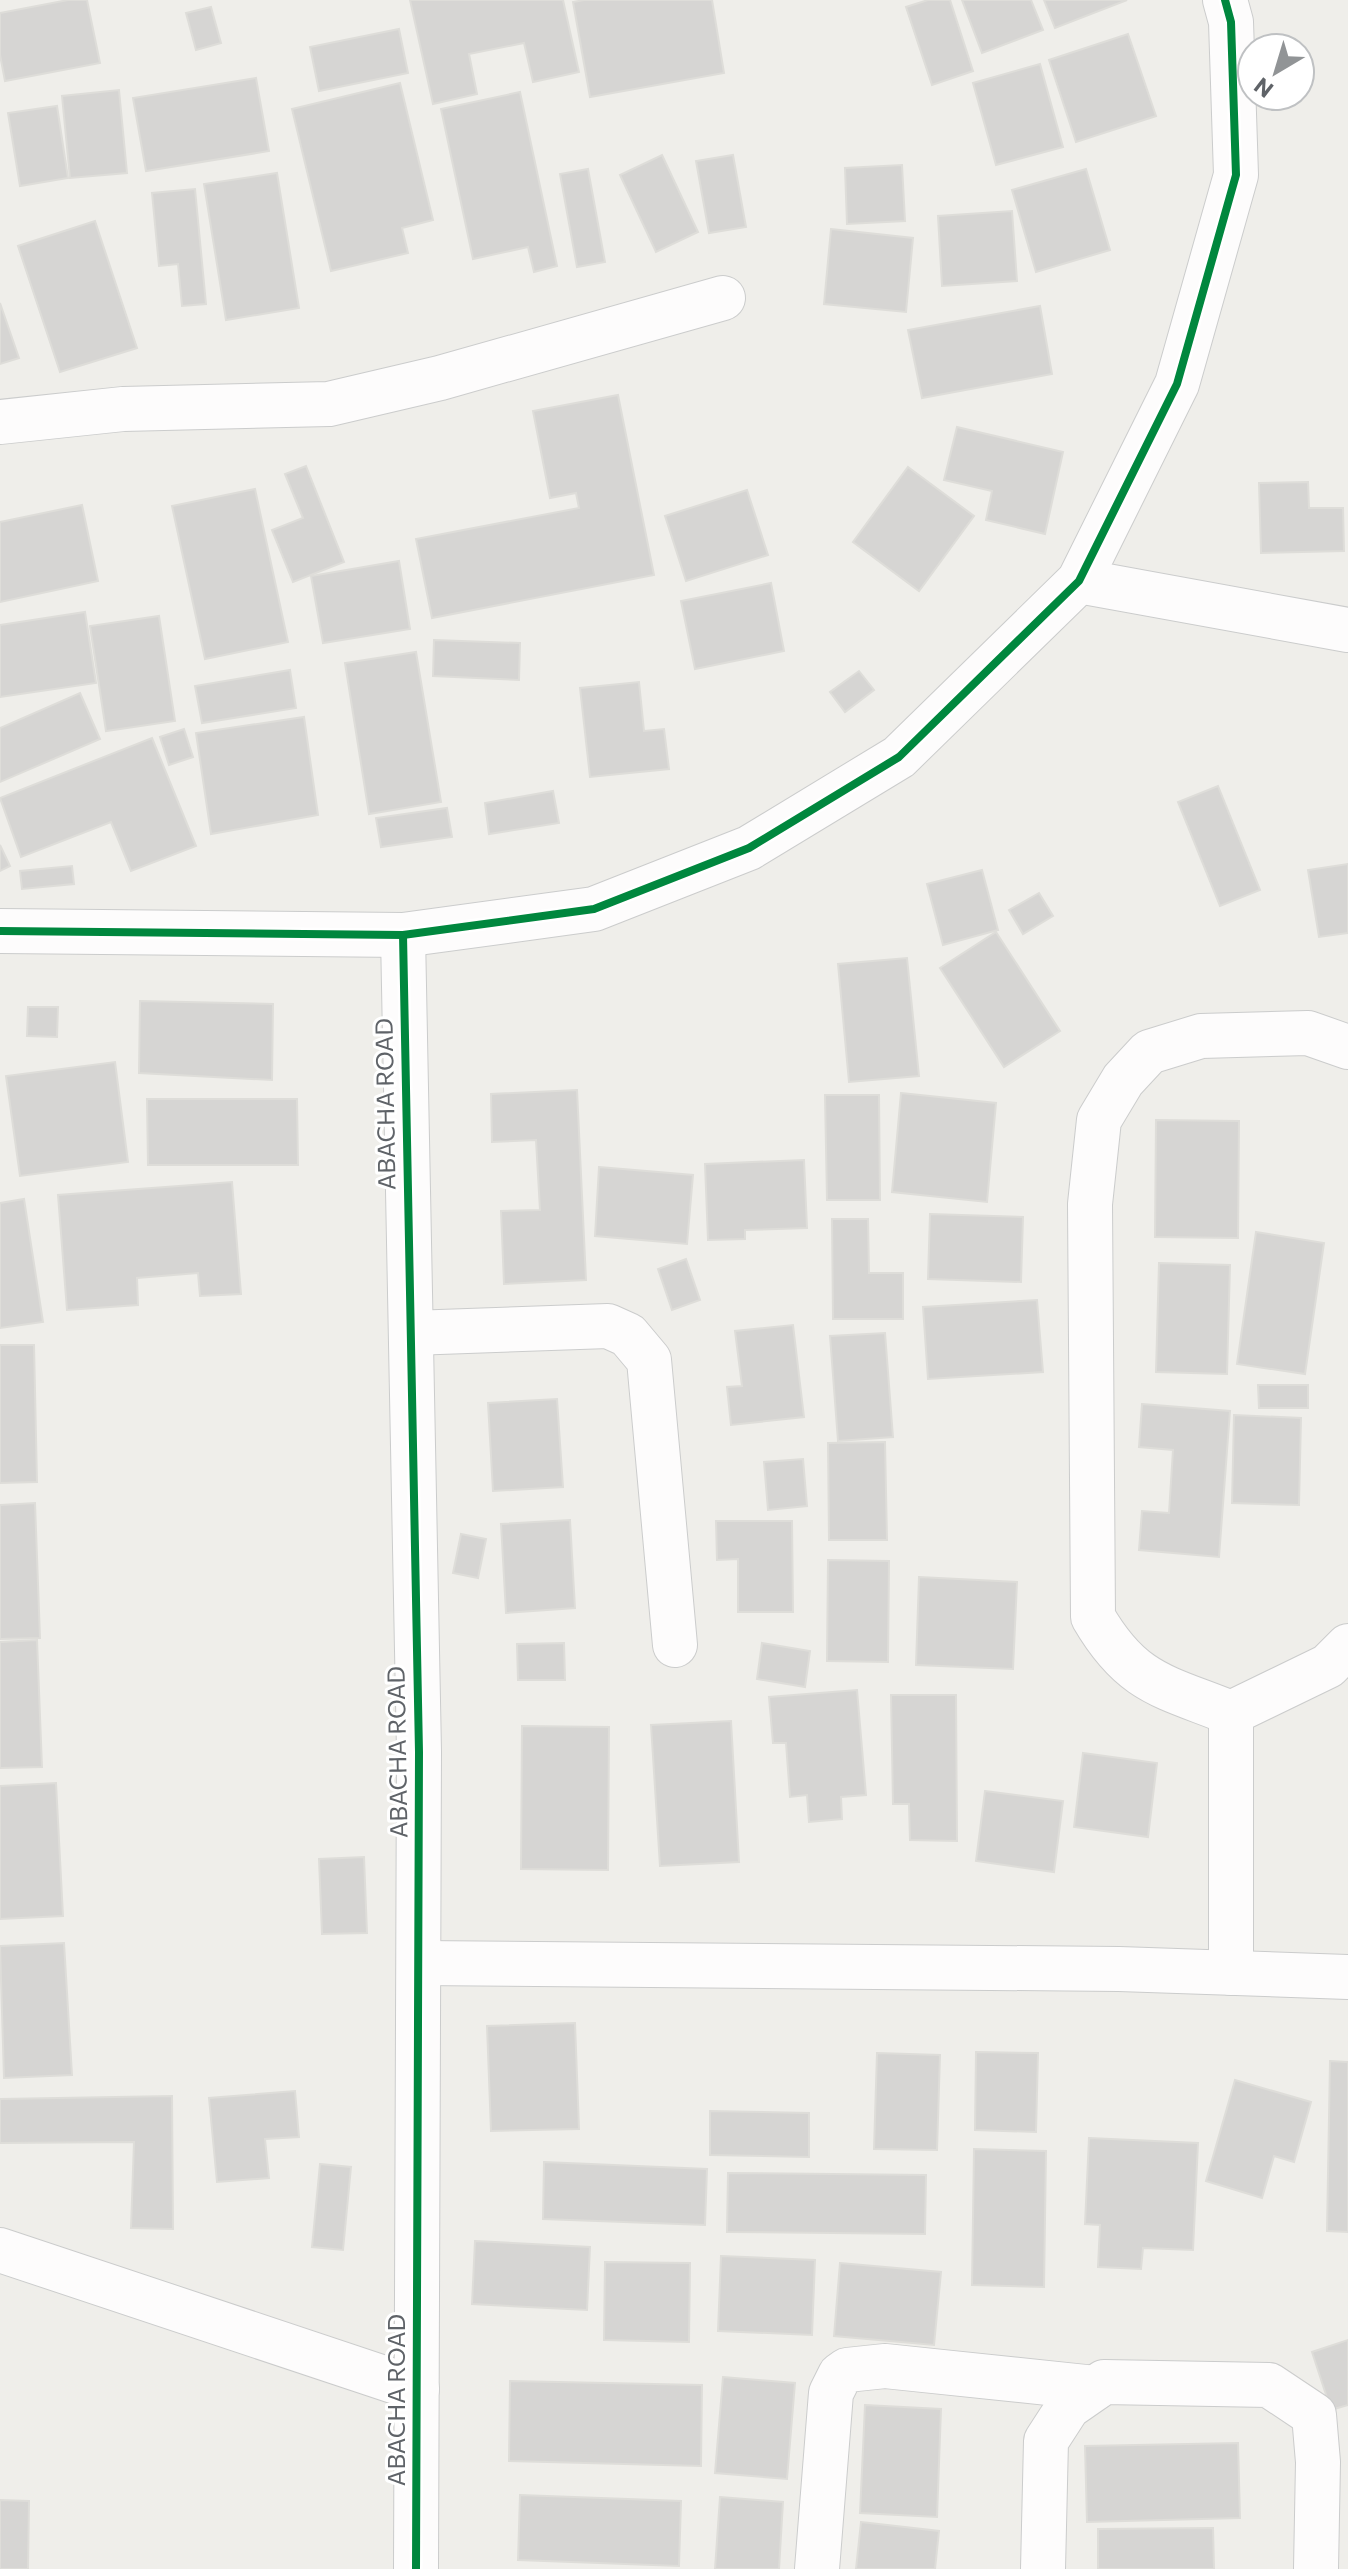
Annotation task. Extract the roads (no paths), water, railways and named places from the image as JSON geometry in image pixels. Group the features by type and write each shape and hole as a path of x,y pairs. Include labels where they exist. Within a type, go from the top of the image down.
{"street":[{"path":"0,931 403,935 594,909 749,848 899,757 1079,581 1177,384 1236,175 1231,22 1225,0"},
{"path":"0,422 123,409 329,404 440,378 723,298"},
{"path":"1079,581 1348,630"},
{"name":"ABACHA ROAD","path":"403,935 419,1963 416,2569"},
{"path":"1348,1047 1308,1033 1201,1036 1149,1052 1123,1080 1099,1120 1090,1204 1093,1617 1112,1650 1138,1675 1231,1713 1328,1666 1348,1646"},
{"path":"411,1333 608,1326 628,1335 649,1360 675,1645"},
{"path":"1231,1713 1231,1973"},
{"path":"419,1963 1348,1977"},
{"path":"0,2250 417,2389"},
{"path":"817,2569 831,2393 840,2375 847,2370 885,2366 1095,2388"},
{"path":"1043,2569 1046,2441 1068,2407 1104,2382 1269,2385 1314,2415 1318,2462 1316,2569"}]}
